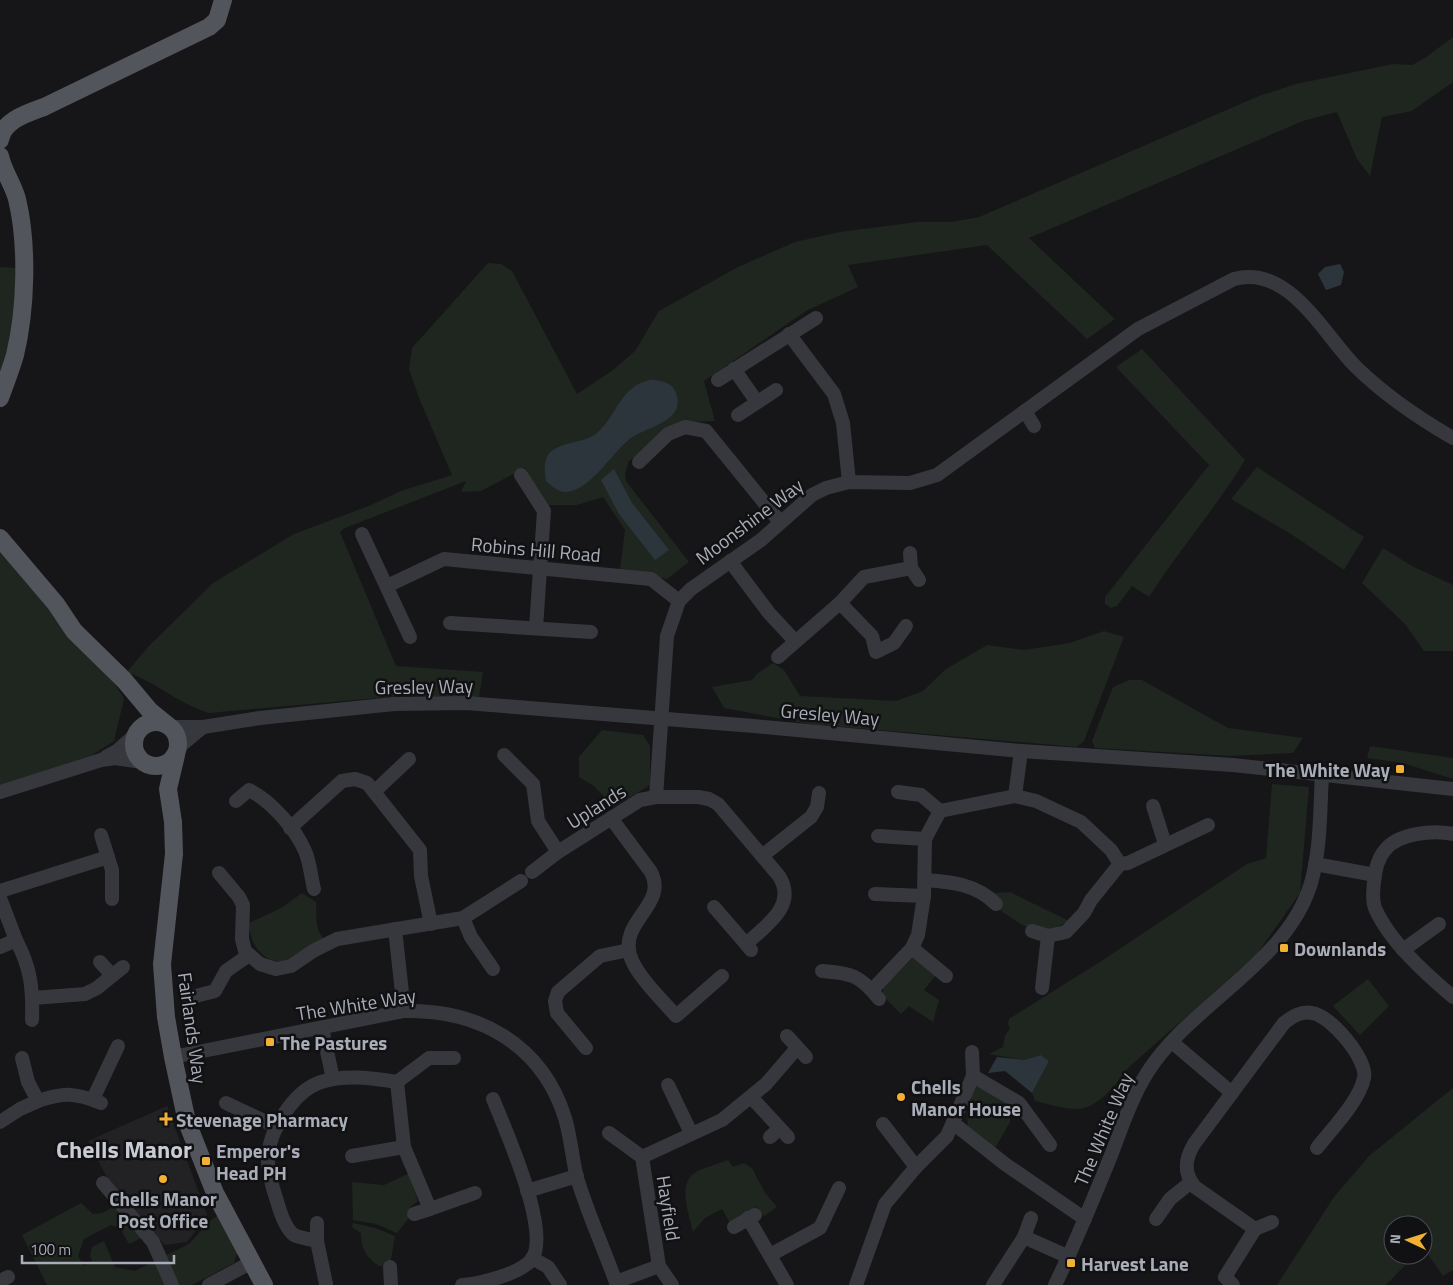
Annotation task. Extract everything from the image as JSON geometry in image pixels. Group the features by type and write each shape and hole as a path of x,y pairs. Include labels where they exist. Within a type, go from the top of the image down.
{"main road":[{"path":"0,140 2,134 16,118 44,107 210,27 217,20 223,0"},
{"path":"0,156 16,197 22,227 24,263 15,355 0,398"},
{"path":"0,538 17,560 41,585 74,632 124,680 136,697 169,725 178,736 177,751 165,764 145,763"},
{"path":"136,697 137,732 135,752 168,789"},
{"path":"137,732 148,723 158,721 169,725"},
{"name":"Fairlands Way","path":"177,751 168,789 173,822 174,854 164,947 163,981 173,1057 190,1128 216,1193 264,1285"}],"street":[{"path":"1034,426 1025,411 1138,329 1234,279 1244,276 1275,282 1302,303 1336,347 1358,369 1401,403 1453,438"},
{"path":"718,380 816,318"},
{"path":"789,334 834,394 843,423 848,482"},
{"path":"734,369 757,402"},
{"path":"738,415 776,390"},
{"name":"Moonshine Way","path":"661,718 667,636 679,601 691,589 761,540 812,495 826,488 848,482 910,483 938,475 1025,411"},
{"path":"640,462 668,434 685,427 706,431 780,522"},
{"path":"521,475 544,511 542,567 536,628"},
{"path":"362,534 410,637"},
{"path":"778,657 840,603 864,577 915,574 910,553"},
{"name":"Robins Hill Road","path":"386,586 444,559 651,579 679,601"},
{"path":"730,561 769,613 795,641"},
{"path":"840,603 872,636 876,652 894,643 906,626"},
{"path":"450,623 591,632"},
{"name":"Gresley Way","path":"169,725 203,727 260,718 394,704 466,703 661,718 1021,751 1322,774 1453,789"},
{"name":"Uplands","path":"656,797 661,718"},
{"path":"177,751 203,727"},
{"path":"101,760 117,751 137,732"},
{"path":"1015,796 1021,751"},
{"name":"Uplands","path":"504,755 520,761 533,784 538,821 558,852"},
{"path":"0,792 101,760 115,758 145,763"},
{"path":"375,791 409,759"},
{"name":"The White Way","path":"1055,1285 1069,1257 1140,1085 1155,1061 1284,934 1302,905 1315,864 1322,774"},
{"path":"290,828 342,781 355,779 366,784 375,791 420,850 421,876 431,924"},
{"path":"236,801 249,790 272,808 290,828 305,851 314,890"},
{"path":"898,792 921,795 940,811"},
{"path":"762,856 811,817 817,806 820,793"},
{"path":"940,811 1015,796 1036,802 1073,817 1111,850 1120,864"},
{"name":"Uplands","path":"532,872 558,852 640,800 656,797 698,797 714,800 783,881 785,897 779,914 748,947 714,906"},
{"path":"1151,809 1165,844"},
{"path":"822,971 850,973 876,994 912,948 919,929 924,896 925,839 940,811"},
{"path":"611,818 648,867 655,882 652,899 630,931 628,950 632,962 676,1016 722,976"},
{"path":"1032,931 1048,936 1066,932 1084,913 1091,900 1120,864 1128,863 1165,844 1209,826"},
{"path":"1453,834 1432,833 1395,841 1385,849 1379,859 1373,892 1375,908 1403,950 1453,997"},
{"path":"101,835 112,870 112,899"},
{"path":"878,836 925,839"},
{"path":"0,891 108,857"},
{"path":"1315,864 1375,875"},
{"path":"219,873 242,901 244,910 242,939 249,955 265,967 281,968 291,966 313,951 337,940 463,918 520,881"},
{"path":"925,880 956,882 989,889 996,904"},
{"path":"875,894 924,896"},
{"path":"0,898 16,940 27,961 33,998 32,1020"},
{"path":"463,918 471,936 493,968"},
{"path":"1403,950 1439,924"},
{"path":"395,930 404,1010"},
{"path":"1042,988 1039,969 1048,936"},
{"path":"0,947 16,940"},
{"path":"912,948 946,976"},
{"path":"586,1048 557,1013 556,1001 558,992 600,956 628,950"},
{"path":"188,998 215,991 226,971 249,955"},
{"path":"33,998 85,994 97,988 117,971 100,962"},
{"name":"The White Way","path":"173,1057 404,1010 427,1010 462,1016 493,1028 530,1058 548,1082 560,1105 577,1176 616,1283"},
{"path":"1255,1229 1190,1182 1186,1172 1187,1156 1284,1023 1303,1013 1312,1013 1325,1017 1360,1057 1364,1077 1358,1094 1317,1148"},
{"path":"322,1028 333,1078"},
{"name":"Hayfield","path":"642,1157 722,1120 751,1097 801,1052 787,1036"},
{"path":"1173,1042 1232,1094"},
{"path":"0,1122 20,1109 57,1094 78,1094 97,1101 118,1046"},
{"path":"856,1285 885,1204 916,1167 947,1136 973,1076 972,1052"},
{"path":"22,1058 28,1082 38,1101"},
{"path":"317,1241 294,1235 282,1217 268,1160 277,1127 289,1106 302,1092 333,1078 364,1078 397,1082 429,1058 454,1058"},
{"path":"973,1076 1019,1103 1050,1144"},
{"path":"397,1082 404,1147 430,1208"},
{"path":"668,1094 691,1133"},
{"path":"751,1097 779,1135"},
{"path":"462,1285 474,1285 519,1269 532,1258 536,1248 536,1233 527,1191 493,1099"},
{"path":"226,1103 277,1127"},
{"path":"953,1123 1005,1164 1085,1219"},
{"path":"883,1124 916,1167"},
{"name":"Hayfield","path":"609,1133 624,1137 642,1157 659,1266 672,1285"},
{"path":"352,1156 404,1147"},
{"path":"527,1191 577,1176"},
{"path":"1156,1219 1170,1200 1190,1182"},
{"path":"103,1183 153,1242 172,1285"},
{"path":"770,1255 820,1228 840,1188"},
{"path":"414,1214 475,1193"},
{"path":"734,1227 752,1216 770,1255 787,1285"},
{"path":"993,1285 1024,1237 1031,1218"},
{"path":"1233,1285 1224,1277 1255,1229 1272,1222"},
{"path":"317,1223 317,1241 326,1284"},
{"path":"1024,1237 1069,1257"},
{"path":"532,1258 548,1267 560,1285"},
{"path":"209,1285 252,1262"},
{"name":"Hayfield","path":"616,1283 659,1266"},
{"path":"390,1267 390,1285"}],"shaded area":[{"path":"1453,37 1453,82 1412,111 1382,117 1370,176 1357,159 1337,112 1303,121 1029,238 1115,319 1087,339 987,245 848,265 858,287 806,311 704,381 715,421 685,422 629,461 625,474 626,481 689,562 667,579 620,570 625,530 603,497 577,505 546,505 525,468 481,491 461,492 466,481 345,528 340,532 396,666 483,672 479,697 400,696 209,713 127,672 148,647 213,583 294,534 371,505 401,491 452,475 419,398 409,369 412,348 488,263 501,264 512,271 577,394 613,370 635,351 659,311 738,267 795,242 840,232 917,222 951,222 979,217 1259,96 1296,84 1393,64 1412,65 1425,58"},
{"path":"1340,264 1344,272 1341,285 1326,290 1318,274 1325,267"},
{"path":"0,267 18,268 10,345 0,378"},
{"path":"1142,349 1245,460 1149,597 1132,586 1117,606 1111,608 1105,604 1105,597 1209,465 1116,367"},
{"path":"650,380 665,382 674,389 678,402 672,415 658,425 630,439 582,486 563,492 546,481 545,461 552,450 592,437 604,426 625,395 640,384"},
{"path":"1257,467 1364,537 1344,570 1291,534 1231,499"},
{"path":"614,469 632,503 669,550 655,560 619,514 601,480"},
{"path":"0,546 111,677 124,699 114,741 92,755 0,788"},
{"path":"1383,548 1412,566 1453,585 1453,651 1424,651 1405,624 1362,583"},
{"path":"1104,631 1124,637 1084,741 1077,747 809,724 724,708 712,687 752,680 758,673 773,663 784,670 800,696 896,701 923,691 946,669 987,645 1024,650 1070,643"},
{"path":"1129,680 1142,680 1228,728 1303,738 1293,753 1231,756 1095,748 1092,741 1113,687"},
{"path":"602,730 643,735 650,746 650,785 614,807 594,786 579,777 579,757"},
{"path":"1370,746 1453,758 1453,779 1403,763 1367,758"},
{"path":"1272,784 1309,787 1300,893 1257,954 1128,1068 1113,1088 1092,1105 1077,1109 1035,1101 1032,1093 1049,1061 1041,1055 1024,1060 989,1054 1003,1047 1005,1036 1010,1028 1008,1024 1009,1019 1103,960 1247,864 1266,858"},
{"path":"1010,892 1069,921 1047,932 1022,925 998,909 994,893"},
{"path":"302,893 316,902 317,926 324,939 289,959 280,961 266,957 255,946 249,923 281,908"},
{"path":"913,958 936,975 924,990 939,1000 933,1022 909,1006 901,1014 883,996 883,988"},
{"path":"1368,979 1389,1006 1360,1035 1333,1006"},
{"path":"1041,1055 1049,1061 1032,1093 1005,1071 988,1073 997,1057 1024,1060"},
{"path":"974,1085 1011,1103 1010,1122 994,1150 968,1129 967,1114"},
{"path":"1453,1088 1453,1270 1443,1276 1433,1262 1433,1215 1383,1215 1383,1265 1405,1265 1386,1285 1277,1285 1334,1197 1369,1156"},
{"path":"167,1106 207,1215 187,1242 165,1245 112,1187 88,1141"},
{"path":"728,1160 733,1167 744,1163 752,1168 765,1193 777,1207 764,1216 757,1207 730,1223 722,1209 705,1218 693,1232 685,1195 688,1181 692,1175 700,1170"},
{"path":"408,1174 418,1201 410,1207 412,1214 397,1233 376,1224 353,1220 352,1182 384,1185"},
{"path":"81,1203 93,1214 102,1213 115,1206 145,1236 129,1244 120,1228 111,1225 84,1239 78,1256 84,1266 92,1261 90,1256 92,1247 104,1241 115,1267 135,1271 189,1244 212,1219 219,1215 238,1250 234,1263 192,1285 47,1285 22,1235"},
{"path":"353,1223 375,1228 395,1236 390,1265 379,1266 368,1256 363,1248 361,1233 352,1227"}],"place":[{"name":"The White Way","path":"1400,769"},
{"name":"Downlands","path":"1284,948"},
{"name":"The Pastures","path":"270,1042"},
{"name":"Chells Manor House","path":"901,1097"},
{"name":"Stevenage Pharmacy","path":"166,1119"},
{"name":"Emperor's Head PH","path":"206,1161"},
{"name":"Chells Manor Post Office","path":"163,1179"},
{"name":"Harvest Lane","path":"1071,1263"}],"district":[{"name":"Chells Manor","path":"124,1149"}]}
